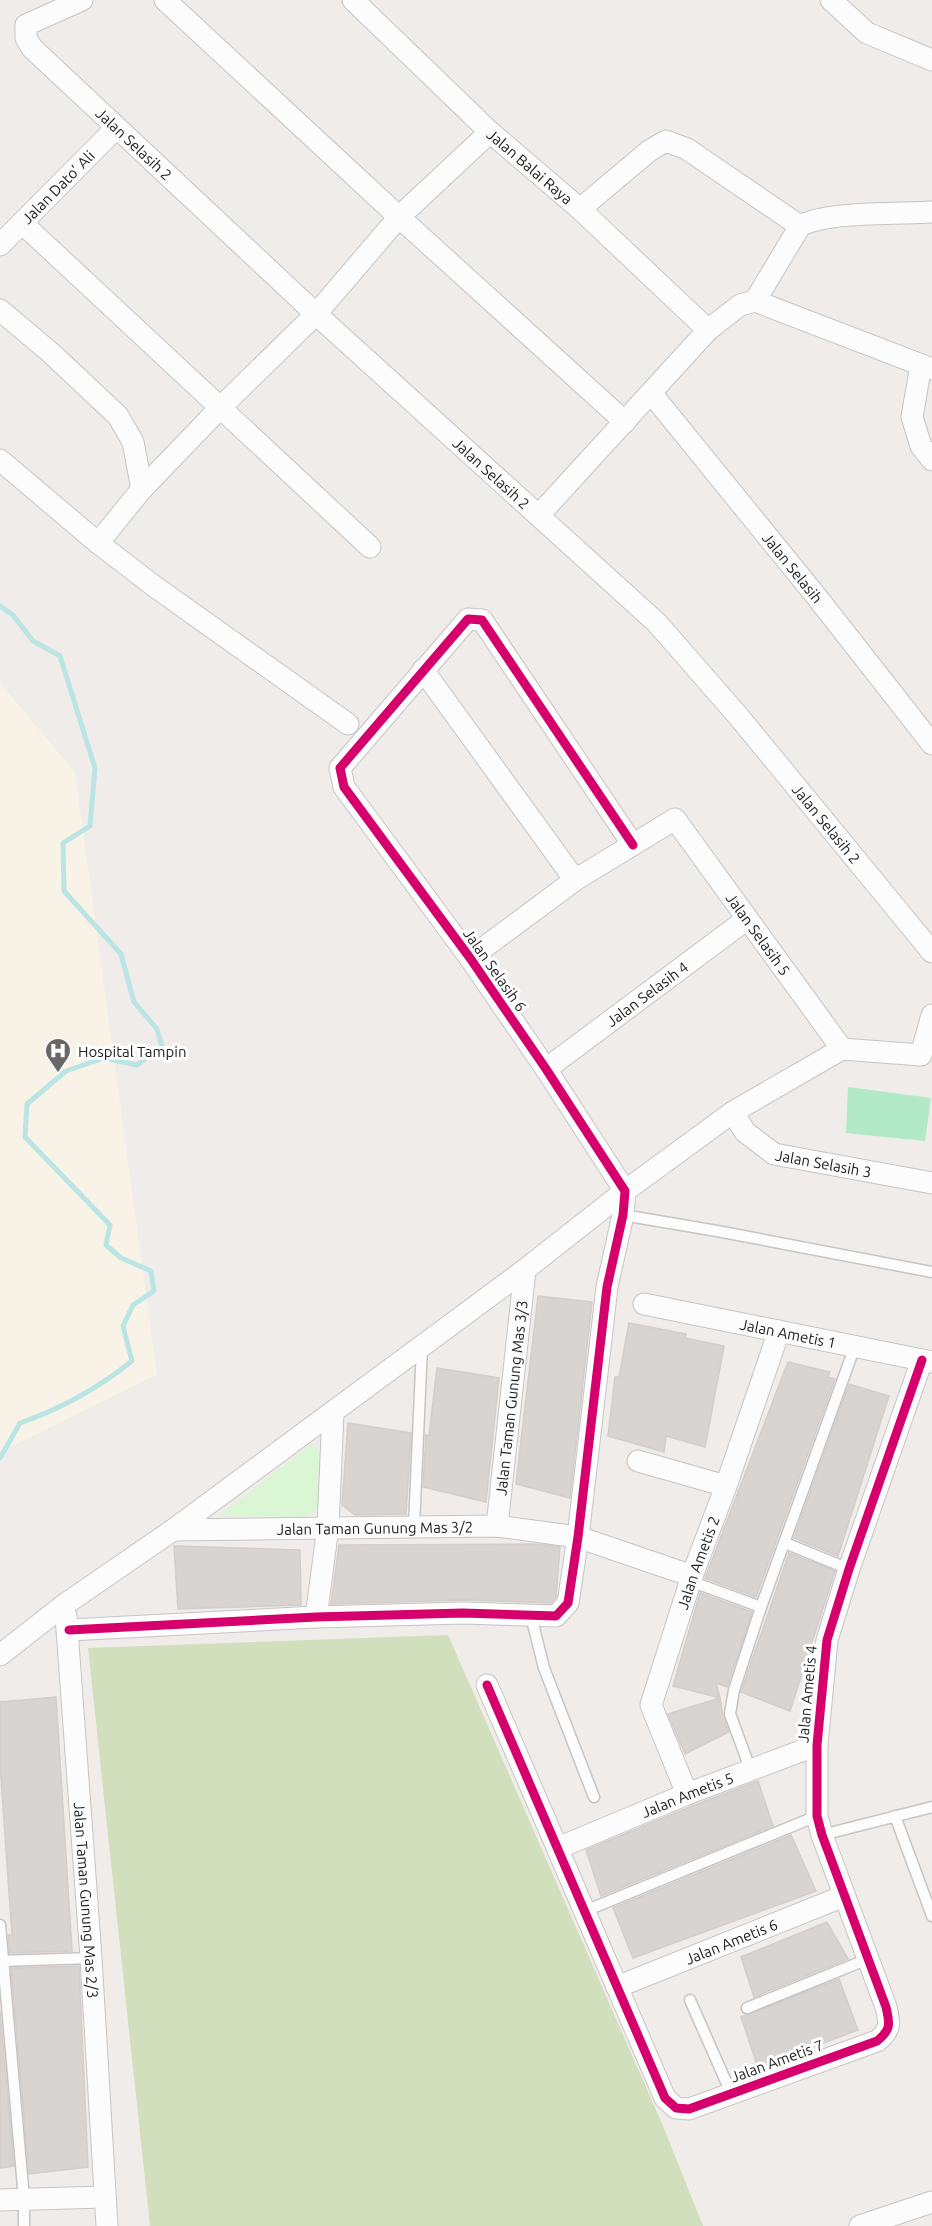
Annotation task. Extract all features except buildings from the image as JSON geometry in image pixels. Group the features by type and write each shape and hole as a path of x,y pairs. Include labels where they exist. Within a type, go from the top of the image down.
{"street":[{"name":"Jalan Selasih 2","path":"82,0 26,25 26,38 32,48 316,314 657,623 739,717 932,952"},
{"path":"165,0 399,218 625,422"},
{"name":"Jalan Balai Raya","path":"353,0 490,132 580,209 708,330"},
{"path":"831,0 867,33 932,60"},
{"name":"Jalan Dato’ Ali","path":"0,245 116,128"},
{"path":"98,543 142,489 316,314 399,218 490,132"},
{"path":"580,209 649,151 666,141 687,149 800,226"},
{"path":"755,301 800,226 809,221 827,217 932,212"},
{"path":"22,223 370,548"},
{"path":"539,514 708,330 740,305 755,301 927,367 912,417 921,446 932,460"},
{"path":"0,310 51,353 118,416 133,442 142,489"},
{"name":"Jalan Selasih","path":"651,393 816,596 932,744"},
{"path":"0,460 98,543 154,586 348,724"},
{"path":"470,958 575,880 633,845 482,620 468,619 423,670 575,880"},
{"name":"Jalan Selasih 6","path":"423,670 340,768 344,787 470,958 625,1191"},
{"name":"Jalan Selasih 5","path":"633,845 675,819 842,1049"},
{"name":"Jalan Selasih 4","path":"546,1069 747,919"},
{"path":"0,1655 64,1605 173,1530 422,1347 625,1191 733,1112 842,1049 927,1057 932,1015"},
{"name":"Jalan Selasih 3","path":"733,1112 745,1132 774,1154 932,1183"},
{"path":"69,1630 316,1617 463,1613 556,1616 568,1603 578,1537 607,1287 623,1215 625,1191"},
{"name":"Jalan Taman Gunung Mas 3/3","path":"497,1526 525,1270"},
{"name":"Jalan Ametis 1","path":"644,1304 927,1361"},
{"name":"Jalan Ametis 2","path":"687,1794 651,1705 691,1579 726,1486 779,1331"},
{"name":"Jalan Ametis 4","path":"886,2033 889,2022 886,2007 820,1826 817,1745 826,1640 849,1569 927,1361"},
{"path":"316,1617 328,1527 333,1412"},
{"path":"638,1461 726,1486"},
{"name":"Jalan Taman Gunung Mas 3/2","path":"173,1530 497,1526 578,1537 691,1579"},
{"name":"Jalan Taman Gunung Mas 2/3","path":"64,1605 69,1630 107,2226"},
{"path":"488,1685 618,1987"},
{"name":"Jalan Ametis 5","path":"558,1848 687,1794 817,1745"},
{"name":"Jalan Ametis 6","path":"618,1987 844,1896"},
{"name":"Jalan Ametis 7","path":"618,1987 665,2098 676,2108 689,2109 877,2041 886,2033"},
{"path":"0,2200 105,2197"},
{"path":"860,2226 932,2202"}],"lane":[{"path":"623,1215 717,1230 932,1272"},
{"path":"751,1771 730,1714 734,1690 761,1607 855,1346"},
{"path":"414,1526 422,1347"},
{"path":"785,1543 849,1569"},
{"path":"691,1579 761,1607"},
{"path":"531,1616 544,1668 594,1797"},
{"path":"585,1911 820,1826 895,1816 932,1807"},
{"path":"895,1816 932,1916"},
{"path":"0,1925 24,2199 24,2226"},
{"path":"2,1961 91,1958"},
{"path":"747,2008 868,1959"},
{"path":"690,2000 731,2093"}],"shaded area":[{"name":"Hospital Tampin","path":"0,683 75,772 157,1375 0,1452"}],"green space":[{"path":"848,1087 931,1098 925,1141 846,1133"},
{"path":"312,1444 324,1453 320,1508 305,1517 218,1516"},
{"path":"448,1635 663,2126 703,2226 150,2226 88,1648"}],"waterway":[{"path":"0,606 13,615 33,641 60,656 95,768 90,826 63,843 64,891 121,954 134,1002 157,1029 162,1046 137,1065 104,1058 66,1071 27,1104 25,1137 110,1225 106,1245 121,1258 151,1271 154,1291 133,1305 123,1326 132,1361 79,1397 20,1423 0,1458"}],"cycle path":[{"path":"69,1630 316,1617 463,1613 556,1616 568,1603 578,1537 607,1287 623,1215 625,1191 470,958 344,787 340,768 468,619 482,620 633,845"},
{"path":"487,1685 665,2098 676,2108 689,2109 877,2041 887,2030 889,2022 886,2007 822,1835 817,1816 817,1745 827,1640 849,1569 922,1360"}],"place":[{"name":"Hospital Tampin","path":"58,1074"}]}
